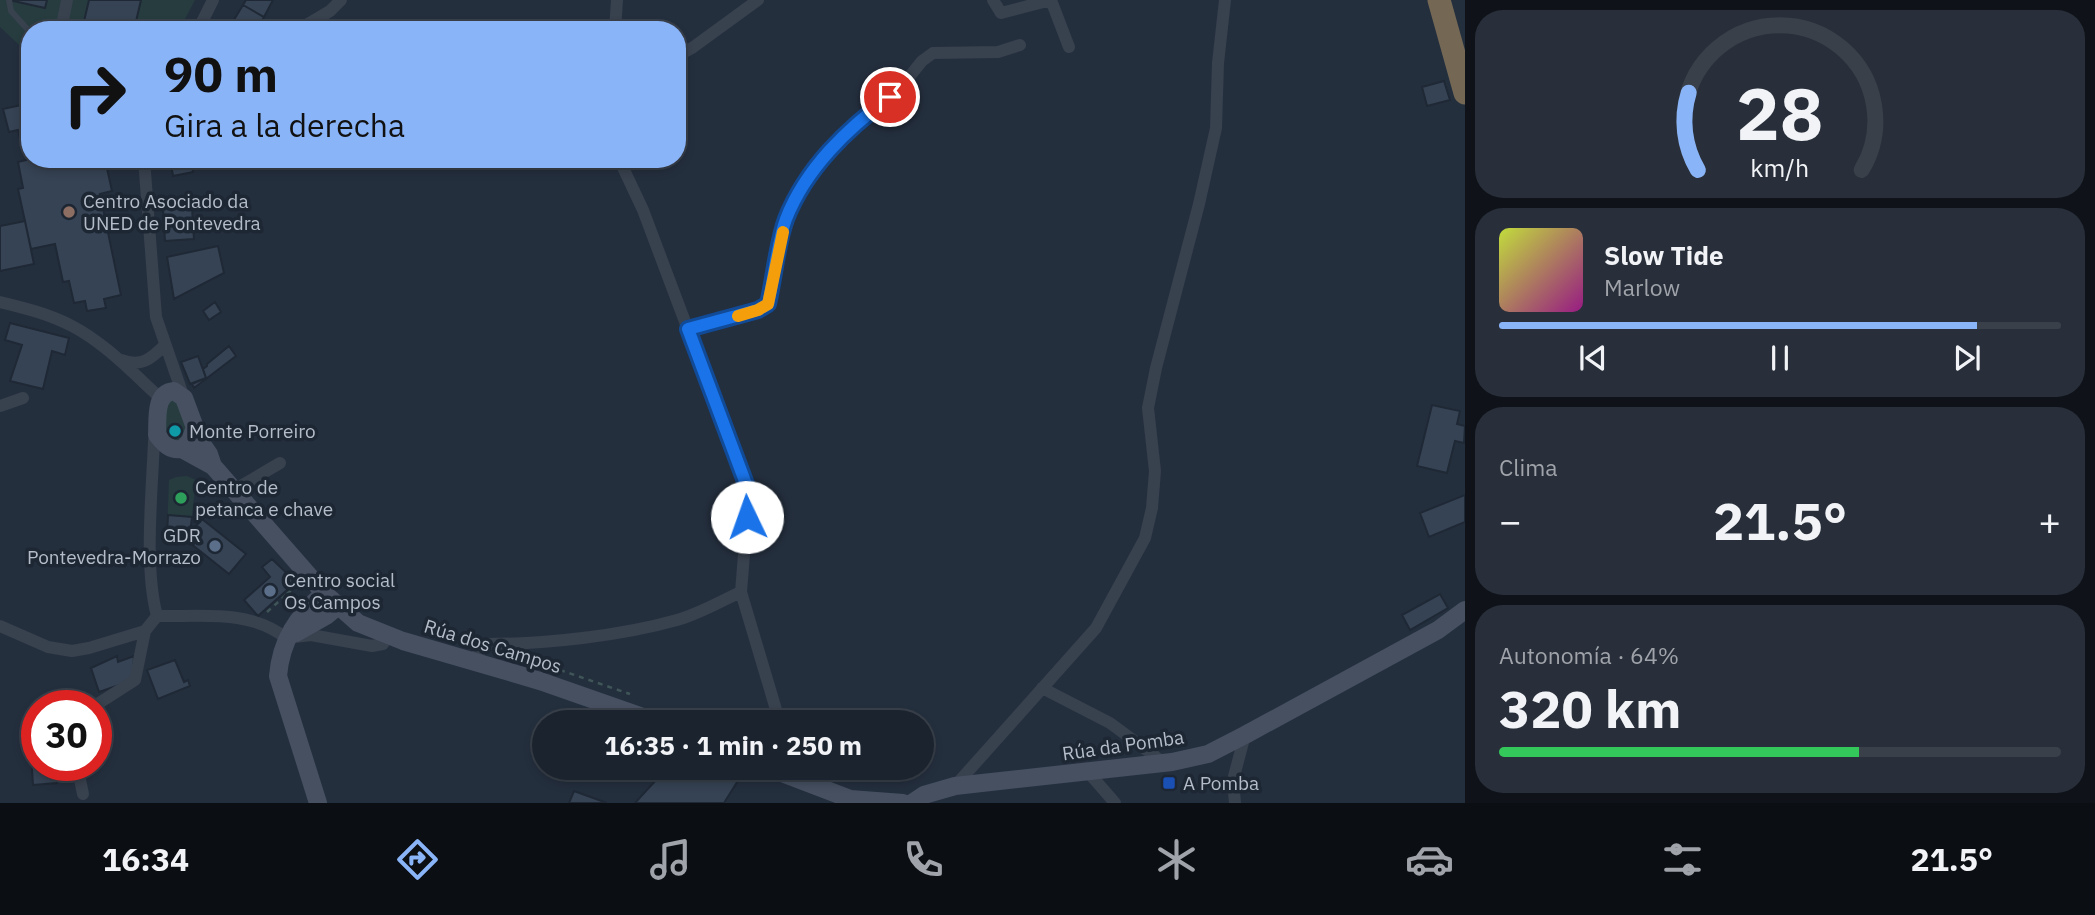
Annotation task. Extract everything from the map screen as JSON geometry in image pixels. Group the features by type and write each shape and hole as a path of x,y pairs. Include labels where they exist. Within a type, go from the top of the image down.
{"highway":[{"path":"1439,0 1465,93"}],"street":[{"path":"63,21 67,0"},
{"path":"202,21 213,0"},
{"path":"313,21 330,11 341,0"},
{"path":"616,21 617,0"},
{"path":"686,51 758,0"},
{"path":"993,0 1001,13 1051,0 1069,47"},
{"path":"955,786 1096,628 1145,538 1152,508 1155,471 1148,408 1216,128 1218,62 1225,0"},
{"path":"688,329 758,310 768,304 786,220 801,192 830,149 858,121 901,87 922,61 933,53 998,52 1020,45"},
{"path":"145,168 156,317 195,427 190,441 182,449 169,448 157,435"},
{"path":"623,168 643,210 749,492 741,592 776,710"},
{"path":"0,302 32,309 74,327 120,360 156,394 159,401 157,435 154,441 151,526 152,597 157,616"},
{"path":"120,360 135,364 146,361 165,345"},
{"path":"159,401 165,393 171,391 184,398"},
{"path":"0,406 23,398"},
{"name":"Rúa dos Campos","path":"195,427 213,466 324,593 358,623 387,635 621,710"},
{"name":"Rúa dos Campos","path":"182,449 213,466"},
{"path":"234,490 280,463"},
{"path":"472,661 486,644 519,644 625,632 680,619 741,592"},
{"path":"318,803 278,676 286,638 324,593"},
{"path":"286,638 337,607"},
{"name":"Rúa da Pomba","path":"912,803 924,795 955,786 1090,773 1208,754 1437,630 1465,610"},
{"path":"112,695 135,680 145,631 157,616"},
{"path":"157,616 231,616 257,622 276,630 286,638 311,635 372,646 383,644 387,635"},
{"name":"Rúa da Pomba","path":"1437,630 1465,619"},
{"path":"0,626 48,647 72,651 145,631"},
{"path":"1042,688 1110,723 1164,763"},
{"path":"1235,803 1233,780 1245,735"},
{"path":"1090,773 1115,803"},
{"path":"810,780 850,799 903,803"},
{"path":"80,781 83,794"}],"lane":[{"path":"9,0 11,11 21,22"}],"path":[{"path":"261,617 300,582"},
{"path":"295,587 300,593"},
{"path":"287,594 299,604"}],"green space":[{"path":"0,0 195,0 184,21 21,21 21,47 0,27"},
{"path":"172,400 177,402 186,424 186,435 172,442 165,434 165,406"},
{"name":"Centro de petanca e chave","path":"187,476 196,480 190,533 167,533 169,480"}],"building":[{"path":"9,0 47,0 45,8"},
{"path":"89,0 141,0 136,21 84,21"},
{"path":"246,0 273,0 264,17 243,5"},
{"path":"243,5 264,17 262,21 233,21"},
{"path":"1444,81 1450,100 1427,106 1422,87"},
{"path":"21,105 21,143 18,130 9,132 3,109"},
{"path":"21,161 21,168 107,168 112,191 100,194 121,295 104,299 106,308 87,311 85,301 74,303 69,281 63,282 55,244 31,249 18,189 23,188 18,162"},
{"path":"172,168 192,168 193,172 173,176"},
{"path":"192,207 194,239 165,241 163,208"},
{"path":"25,221 34,264 0,271 0,226"},
{"path":"218,246 224,273 174,299 167,257"},
{"path":"215,302 221,312 209,320 203,311"},
{"path":"10,323 69,338 65,355 52,351 43,389 10,381 22,345 5,340"},
{"path":"229,346 236,356 194,388 192,384 206,378 203,369 207,364"},
{"path":"198,356 206,378 190,384 181,362"},
{"path":"1432,405 1460,411 1457,424 1465,426 1464,443 1455,441 1447,473 1417,466"},
{"path":"1465,495 1465,522 1429,537 1420,513"},
{"path":"168,515 192,517 190,533 167,533"},
{"name":"GDR Pontevedra-Morrazo","path":"202,519 246,554 229,574 185,539"},
{"name":"Centro social Os Campos","path":"272,559 296,582 258,616 244,600 270,577 262,567"},
{"path":"1440,594 1448,608 1410,630 1402,615"},
{"path":"117,656 118,662 134,656 133,675 125,683 105,690 98,690 91,668"},
{"path":"175,660 184,682 188,680 190,686 158,699 147,670"},
{"path":"656,780 738,780 724,803 635,803"},
{"path":"33,781 57,781 57,783 33,785"},
{"path":"574,791 607,803 569,803"}],"slow traffic":[{"path":"738,316 768,304 783,232"}],"place":[{"name":"Centro Asociado da UNED de Pontevedra","path":"69,212"},
{"name":"Monte Porreiro","path":"175,431"},
{"name":"Centro de petanca e chave","path":"181,498"},
{"name":"GDR Pontevedra-Morrazo","path":"215,546"},
{"name":"Centro social Os Campos","path":"270,591"},
{"name":"A Pomba","path":"1169,783"}],"route":[{"path":"747,517 749,492 688,329 758,310 768,304 786,220 801,192 830,149 858,121 890,97"}]}
